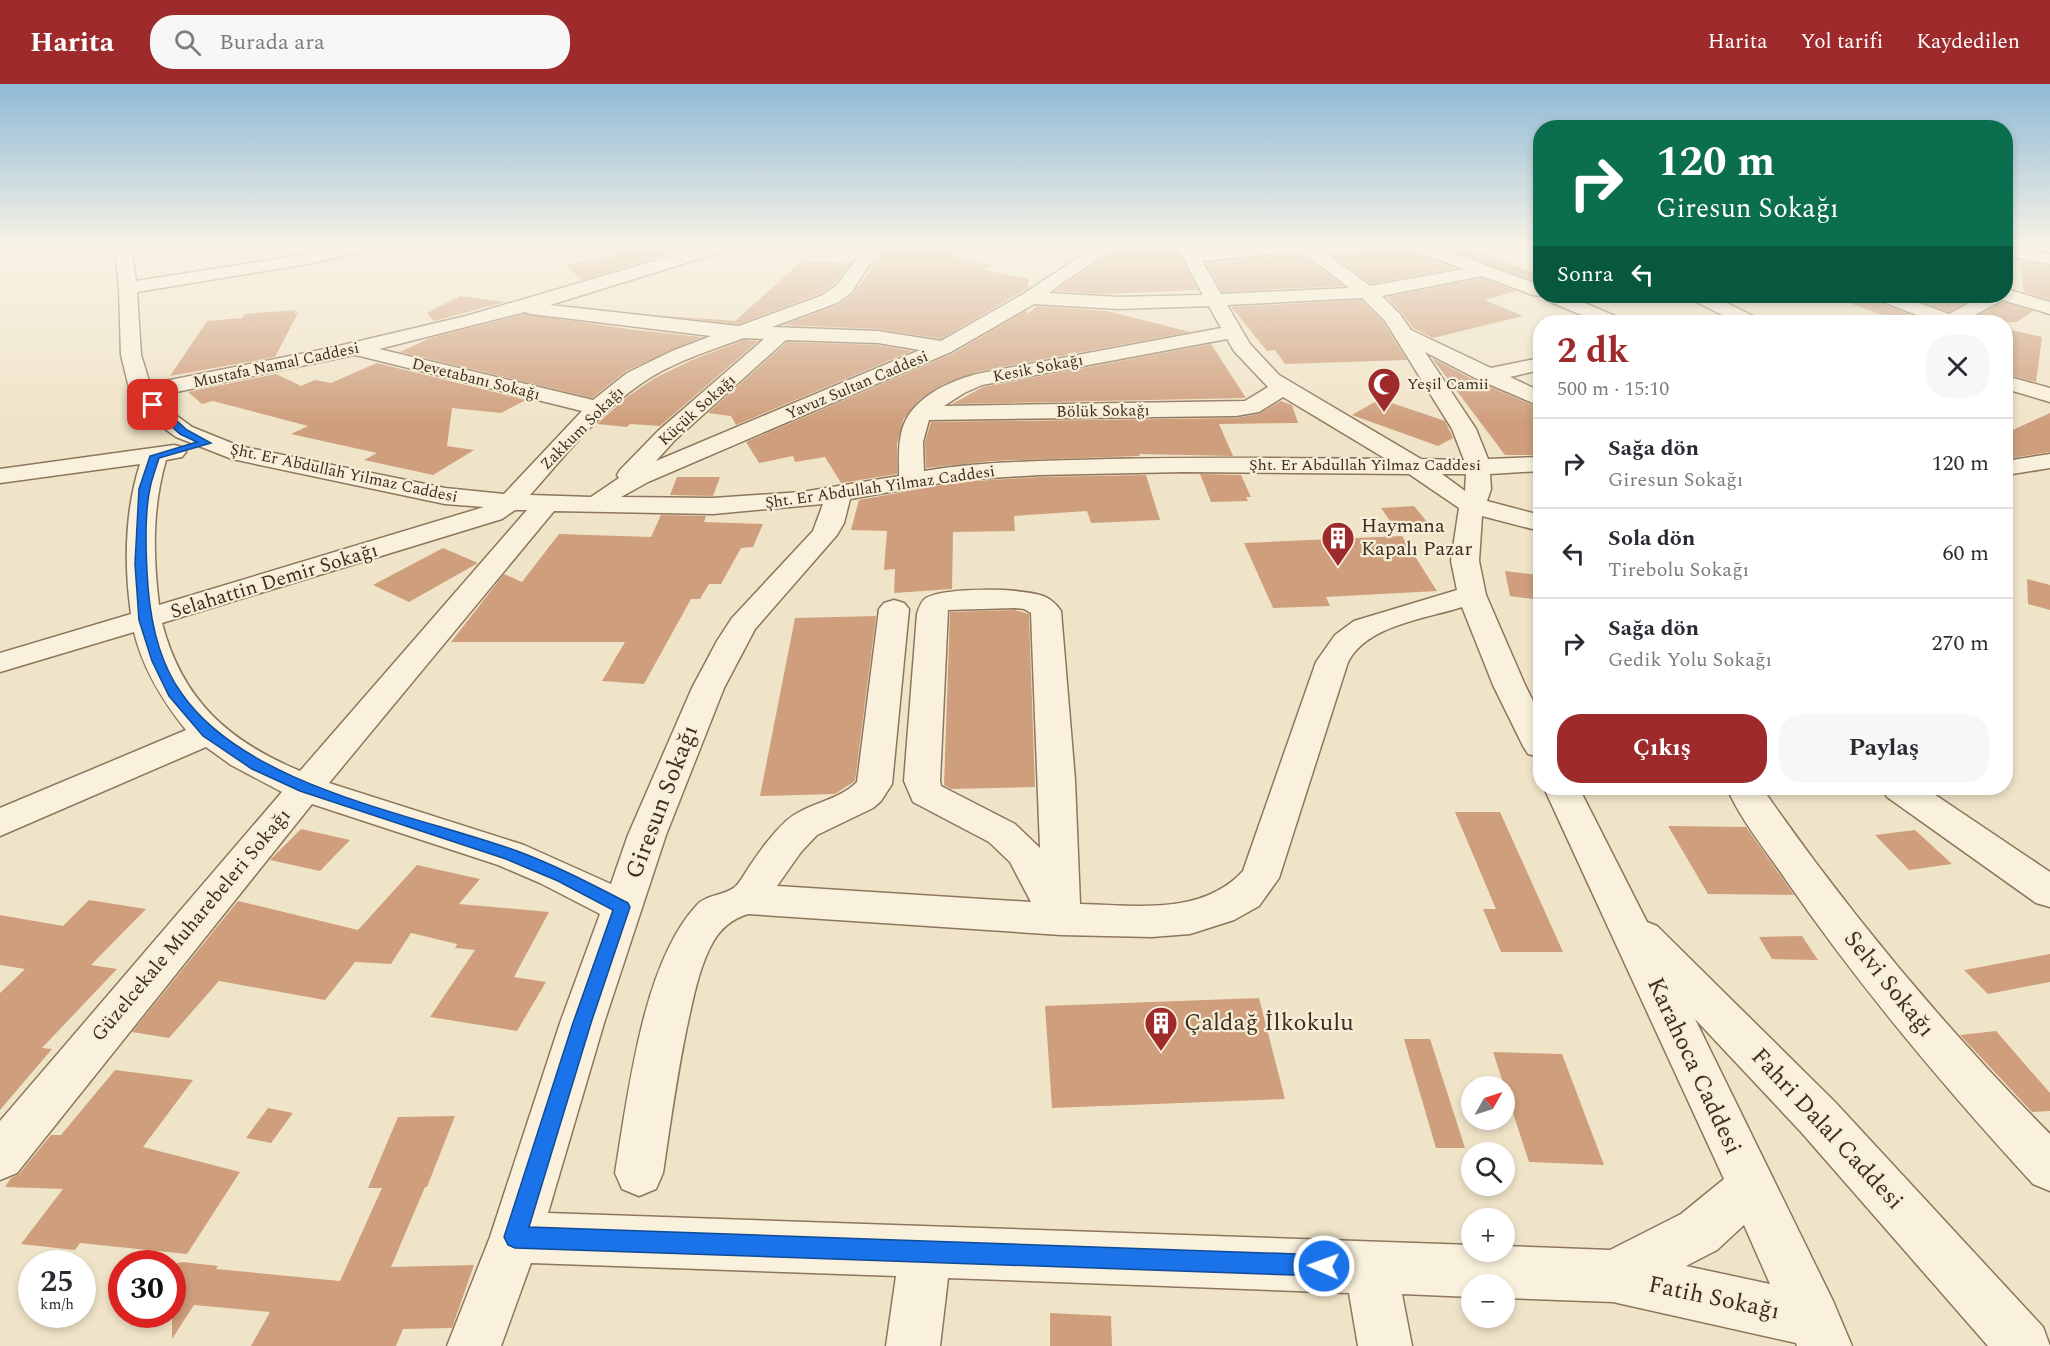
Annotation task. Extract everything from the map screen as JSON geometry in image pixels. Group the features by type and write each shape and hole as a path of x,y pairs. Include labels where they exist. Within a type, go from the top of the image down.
{"street":[{"name":"Şht. Er Abdullah Yilmaz Caddesi","path":"129,305 131,355 141,392 165,418 184,432 232,452 445,496 547,503 606,498 713,506 793,501 986,471 1100,466 1413,465 1478,467 1533,464"},
{"name":"Mustafa Namal Caddesi","path":"141,392 273,368 527,305"},
{"name":"Zakkum Sokağı","path":"510,502 597,408 649,369 679,355 816,305"},
{"name":"Yavuz Sultan Caddesi","path":"606,498 663,467 944,348 1018,305"},
{"path":"1219,305 1249,359 1282,388 1413,465 1444,489 1472,505 1533,521"},
{"path":"1379,305 1393,318 1405,335 1464,429 1473,449 1478,467 1478,489 1472,505 1465,561 1472,595 1501,666 1533,732"},
{"path":"1574,305 1597,315"},
{"path":"1717,305 1737,315"},
{"path":"1907,305 1932,315"},
{"path":"1962,315 1980,305"},
{"path":"520,307 744,332 886,337 944,348"},
{"name":"Kesik Sokağı","path":"920,413 937,399 970,381 1233,332"},
{"name":"Küçük Sokağı","path":"606,498 666,436 782,333"},
{"path":"1405,335 1533,396"},
{"name":"Devetabanı Sokağı","path":"355,349 597,408"},
{"path":"1487,375 1533,365"},
{"path":"2013,384 2050,395"},
{"name":"Bölük Sokağı","path":"920,413 1236,409 1251,407 1282,388"},
{"path":"912,481 912,435 914,424 920,413"},
{"path":"0,476 155,456 206,443"},
{"path":"155,456 144,489 141,521 140,564 145,620 158,661 176,696 208,733 257,765 305,788 512,855 563,877 622,907"},
{"path":"2013,467 2050,461"},
{"path":"0,491 36,471"},
{"name":"Giresun Sokağı","path":"474,1346 515,1237 582,1023 647,835 719,664 743,624 824,534 831,523 838,494"},
{"name":"Selahattin Demir Sokağı","path":"0,663 480,518 510,502"},
{"name":"Güzelcekale Muharebeleri Sokağı","path":"0,1157 305,788 547,503"},
{"path":"639,1173 666,1022 679,974 696,937 709,916 724,905 748,899 1060,919 1152,921 1190,918 1220,909 1245,895 1260,878 1332,662 1340,645 1350,635 1365,627 1472,595"},
{"path":"1015,599 1031,600 1041,604 1046,611 1057,780 1060,919 1024,854 1002,833 926,793 922,781 932,614 935,605 947,601 1015,599"},
{"path":"748,899 788,842 805,826 821,815 856,802 868,794 874,784 894,609"},
{"path":"0,823 208,733"},
{"name":"Karahoca Caddesi","path":"1565,795 1820,1333"},
{"name":"Selvi Sokağı","path":"1749,795 1830,911 1886,983 1986,1100 2050,1168"},
{"path":"1910,795 2050,891"},
{"name":"Fahri Dalal Caddesi","path":"1625,919 1818,1117 2024,1346"},
{"name":"Fatih Sokağı","path":"1613,1276 1699,1232 1751,1187"},
{"name":"Fatih Sokağı","path":"515,1237 1613,1276 1820,1333"},
{"path":"913,1346 925,1252"},
{"path":"1371,1267 1385,1346"}],"building":[{"path":"443,305 494,305 434,321 427,313"},
{"path":"753,305 790,305 739,324 656,315 735,321"},
{"path":"838,305 999,305 941,339 878,329 783,325"},
{"path":"1366,305 1383,322 1407,360 1285,364 1275,350 1267,351 1231,307"},
{"path":"1394,305 1497,305 1523,316 1433,338 1413,328"},
{"path":"1855,305 1885,305 1911,315 1882,315"},
{"path":"1929,305 1962,305 1949,312"},
{"path":"1997,305 2012,305 2033,311 2017,322 2013,322 2013,315 1979,315"},
{"path":"1037,306 1107,311 1190,332 980,371 942,385 919,400 903,420 897,444 897,474 841,483 825,457 795,462 793,456 759,463 746,442 952,354 1027,310 1027,314"},
{"path":"296,310 294,313 298,313 275,357 170,376 207,321 242,318 245,314"},
{"path":"525,314 702,337 626,371 592,398 400,352 430,338"},
{"path":"2013,331 2042,337 2036,382 2013,376"},
{"path":"744,340 758,341 660,426 630,424 627,427 597,424 627,397 655,378 692,360"},
{"path":"787,342 878,345 912,351 736,425 731,416 708,413"},
{"path":"1211,344 1246,398 952,404 983,387"},
{"path":"1432,358 1478,382 1533,405 1533,455 1505,455"},
{"path":"377,363 526,400 501,413 452,408 447,446 474,450 433,475 364,460 377,453 291,434 308,426 213,401 202,404 188,392 276,374 301,386 315,380 331,383"},
{"path":"1380,399 1445,421 1453,438 1438,446 1352,415"},
{"path":"1281,401 1292,405 1298,423 1219,424 1233,456 1139,454 1140,456 992,461 926,468 925,442 931,422 1236,418 1259,414"},
{"path":"2050,413 2050,452 2013,458 2013,430"},
{"path":"1200,474 1241,475 1251,497 1246,497 1248,501 1211,502"},
{"path":"1146,475 1160,520 1091,523 1087,511 1014,516 1015,531 953,532 952,589 894,593 895,569 884,570 887,531 851,530 859,500 958,482 1040,477"},
{"path":"677,477 720,477 713,496 670,495"},
{"path":"1414,506 1432,528 1397,531 1381,508"},
{"path":"661,515 706,516 704,522 763,524 753,547 741,548 721,584 709,584 700,599 691,599 644,684 602,681 625,642 451,642 504,574 522,582 559,534 651,537"},
{"name":"Haymana Kapalı Pazar","path":"1402,536 1437,591 1326,597 1330,606 1273,608 1244,543"},
{"path":"443,548 478,563 409,602 373,585"},
{"path":"1505,571 1533,574 1533,599 1510,596"},
{"path":"2027,579 2050,585 2050,610 2028,604"},
{"path":"1015,610 1029,614 1035,787 951,789 944,785 950,612"},
{"path":"876,616 855,781 835,794 760,796 795,618"},
{"path":"1455,812 1500,812 1563,952 1501,952 1483,909 1496,909"},
{"path":"1668,826 1746,827 1794,895 1708,894"},
{"path":"301,829 350,840 320,871 270,860"},
{"path":"1915,830 1952,864 1909,870 1875,835"},
{"path":"417,865 480,879 459,904 549,912 514,977 546,982 517,1031 430,1017 475,950 455,948 457,944 411,933 391,964 355,962 325,1000 219,981 169,1038 132,1032 238,901 358,930"},
{"path":"89,900 146,909 91,965 117,969 42,1048 52,1049 0,1110 0,993 25,969 0,965 0,915 63,926"},
{"path":"1802,936 1818,960 1772,959 1759,937"},
{"path":"2050,954 2050,982 1988,994 1964,970"},
{"name":"Çaldağ İlkokulu","path":"1259,998 1285,1099 1052,1108 1045,1006"},
{"path":"1996,1031 2050,1093 2050,1111 2032,1112 1960,1035"},
{"path":"1404,1039 1430,1039 1463,1142 1461,1142 1461,1148 1436,1148"},
{"path":"1493,1052 1562,1054 1604,1165 1529,1162 1515,1119 1515,1076 1501,1076"},
{"path":"115,1070 193,1080 143,1147 240,1172 187,1254 186,1250 148,1250 80,1243 75,1250 21,1244 63,1189 5,1187 11,1178 19,1174 51,1135 61,1135"},
{"path":"268,1108 293,1113 271,1143 246,1138"},
{"path":"455,1116 427,1187 425,1187 391,1267 474,1265 452,1328 403,1329 396,1346 251,1346 270,1312 194,1305 186,1317 186,1262 218,1266 216,1269 340,1281 382,1188 368,1188 398,1117"},
{"path":"1050,1313 1111,1316 1112,1346 1050,1346"},
{"path":"172,1328 179,1328 172,1339"}],"place":[{"name":"Yeşil Camii","path":"1384,413"},
{"name":"Haymana Kapalı Pazar","path":"1338,567"},
{"name":"Çaldağ İlkokulu","path":"1161,1052"}],"route":[{"path":"153,405 165,418 184,432 206,443 155,456 144,489 140,564 145,620 158,661 176,696 208,733 257,765 305,788 512,855 563,877 622,907 582,1023 515,1237 1324,1266"}]}
